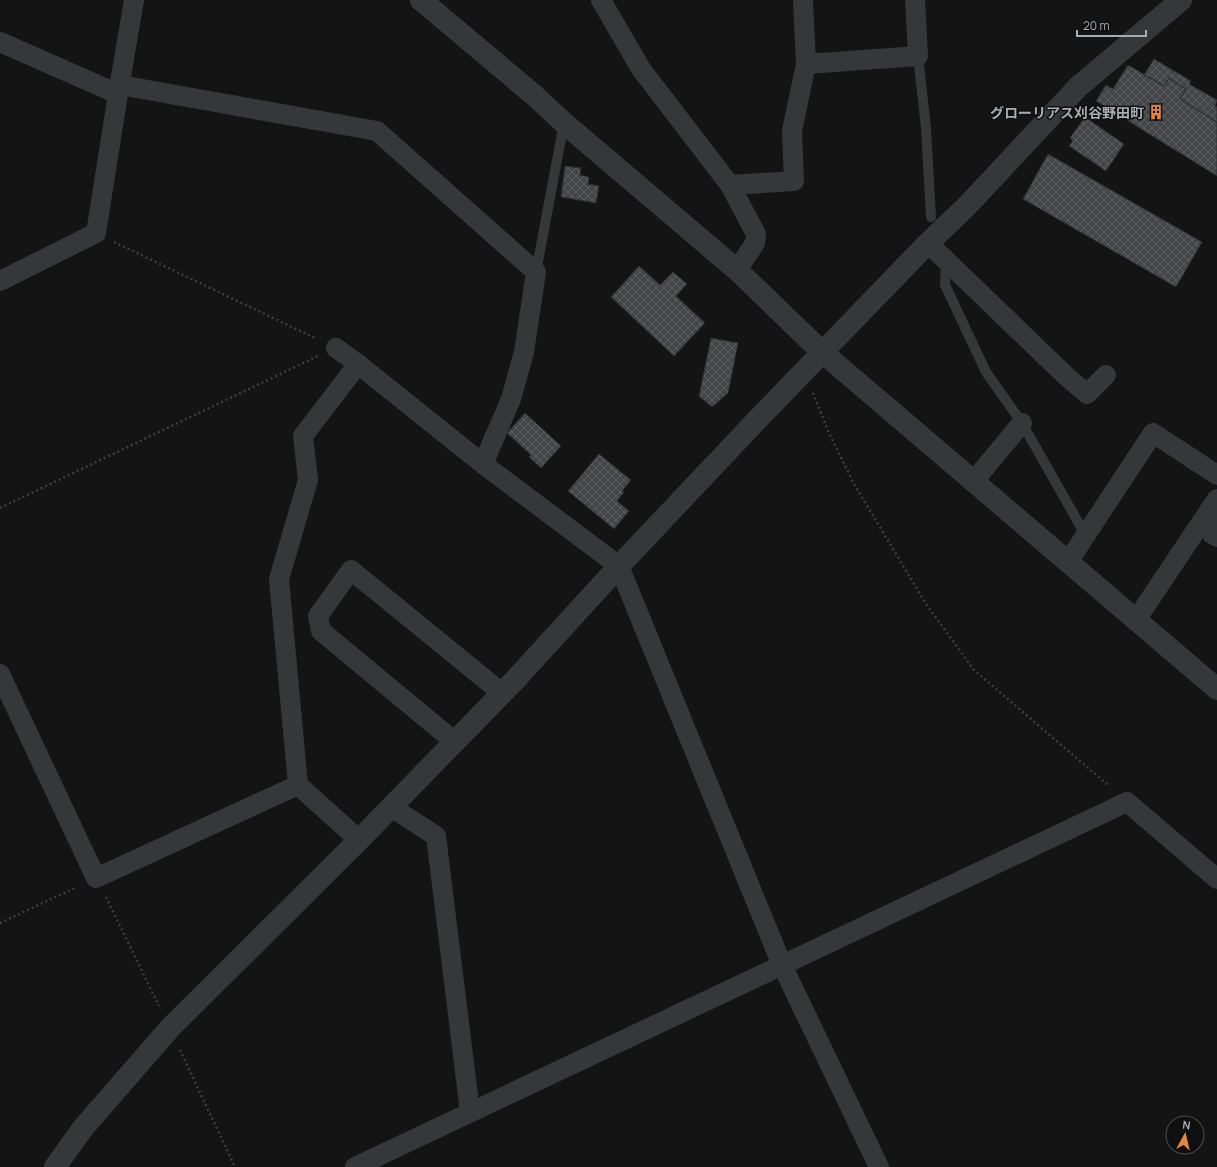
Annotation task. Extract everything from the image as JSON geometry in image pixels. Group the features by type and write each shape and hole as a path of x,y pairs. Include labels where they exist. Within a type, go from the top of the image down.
{"street":[{"path":"0,281 96,233 134,0"},
{"path":"421,0 738,270 822,352 1217,689"},
{"path":"601,0 641,69 730,184 756,234 755,243 738,270"},
{"path":"730,184 794,181 792,131 806,64 803,0"},
{"path":"806,64 918,56 915,0"},
{"path":"55,1167 83,1128 170,1028 455,742 822,352 928,243 966,207 1078,87 1181,0"},
{"path":"0,42 119,89 378,131 536,272 524,352 511,399 483,464"},
{"path":"928,243 1066,376 1087,394 1106,375"},
{"path":"336,348 483,464 619,566 782,965 879,1167"},
{"path":"358,364 303,436 308,480 279,579 298,785 359,840"},
{"path":"973,482 1022,423"},
{"path":"1068,562 1153,432 1217,475"},
{"path":"1136,620 1217,499"},
{"path":"1217,526 1212,534 1217,538"},
{"path":"455,742 321,631 318,616 351,570 502,693"},
{"path":"0,674 96,878 298,785"},
{"path":"355,1167 1127,802 1217,879"},
{"path":"391,807 436,836 470,1112"}],"lane":[{"path":"918,56 926,128 931,217"},
{"path":"536,272 564,123"},
{"path":"946,261 945,285 986,372 1022,423 1086,536"}],"path":[{"path":"96,233 336,348"},
{"path":"0,508 336,348"},
{"path":"804,372 829,433 854,484 926,604 974,670 1127,802"},
{"path":"0,923 96,878 170,1028 235,1167"}],"building":[{"path":"1154,59 1191,81 1189,84 1217,100 1215,106 1217,107 1217,122 1180,99 1186,89 1169,78 1164,86 1144,75"},
{"name":"グローリアス刈谷野田町","path":"1128,65 1164,86 1169,78 1186,89 1180,99 1217,122 1217,176 1096,101 1106,85 1113,89"},
{"path":"1085,117 1124,144 1106,171 1069,146 1073,141 1070,138"},
{"path":"1048,154 1202,242 1176,287 1023,199"},
{"path":"565,166 581,168 580,175 589,177 588,184 599,186 596,203 561,197"},
{"path":"639,266 660,285 673,272 687,284 676,296 705,323 674,356 611,297"},
{"path":"711,338 738,343 728,393 712,407 699,396"},
{"path":"525,413 561,446 541,468 529,457 531,455 507,433"},
{"path":"599,454 631,480 622,491 624,492 617,501 629,511 614,529 568,491"}],"place":[{"name":"グローリアス刈谷野田町","path":"1156,112"}]}
